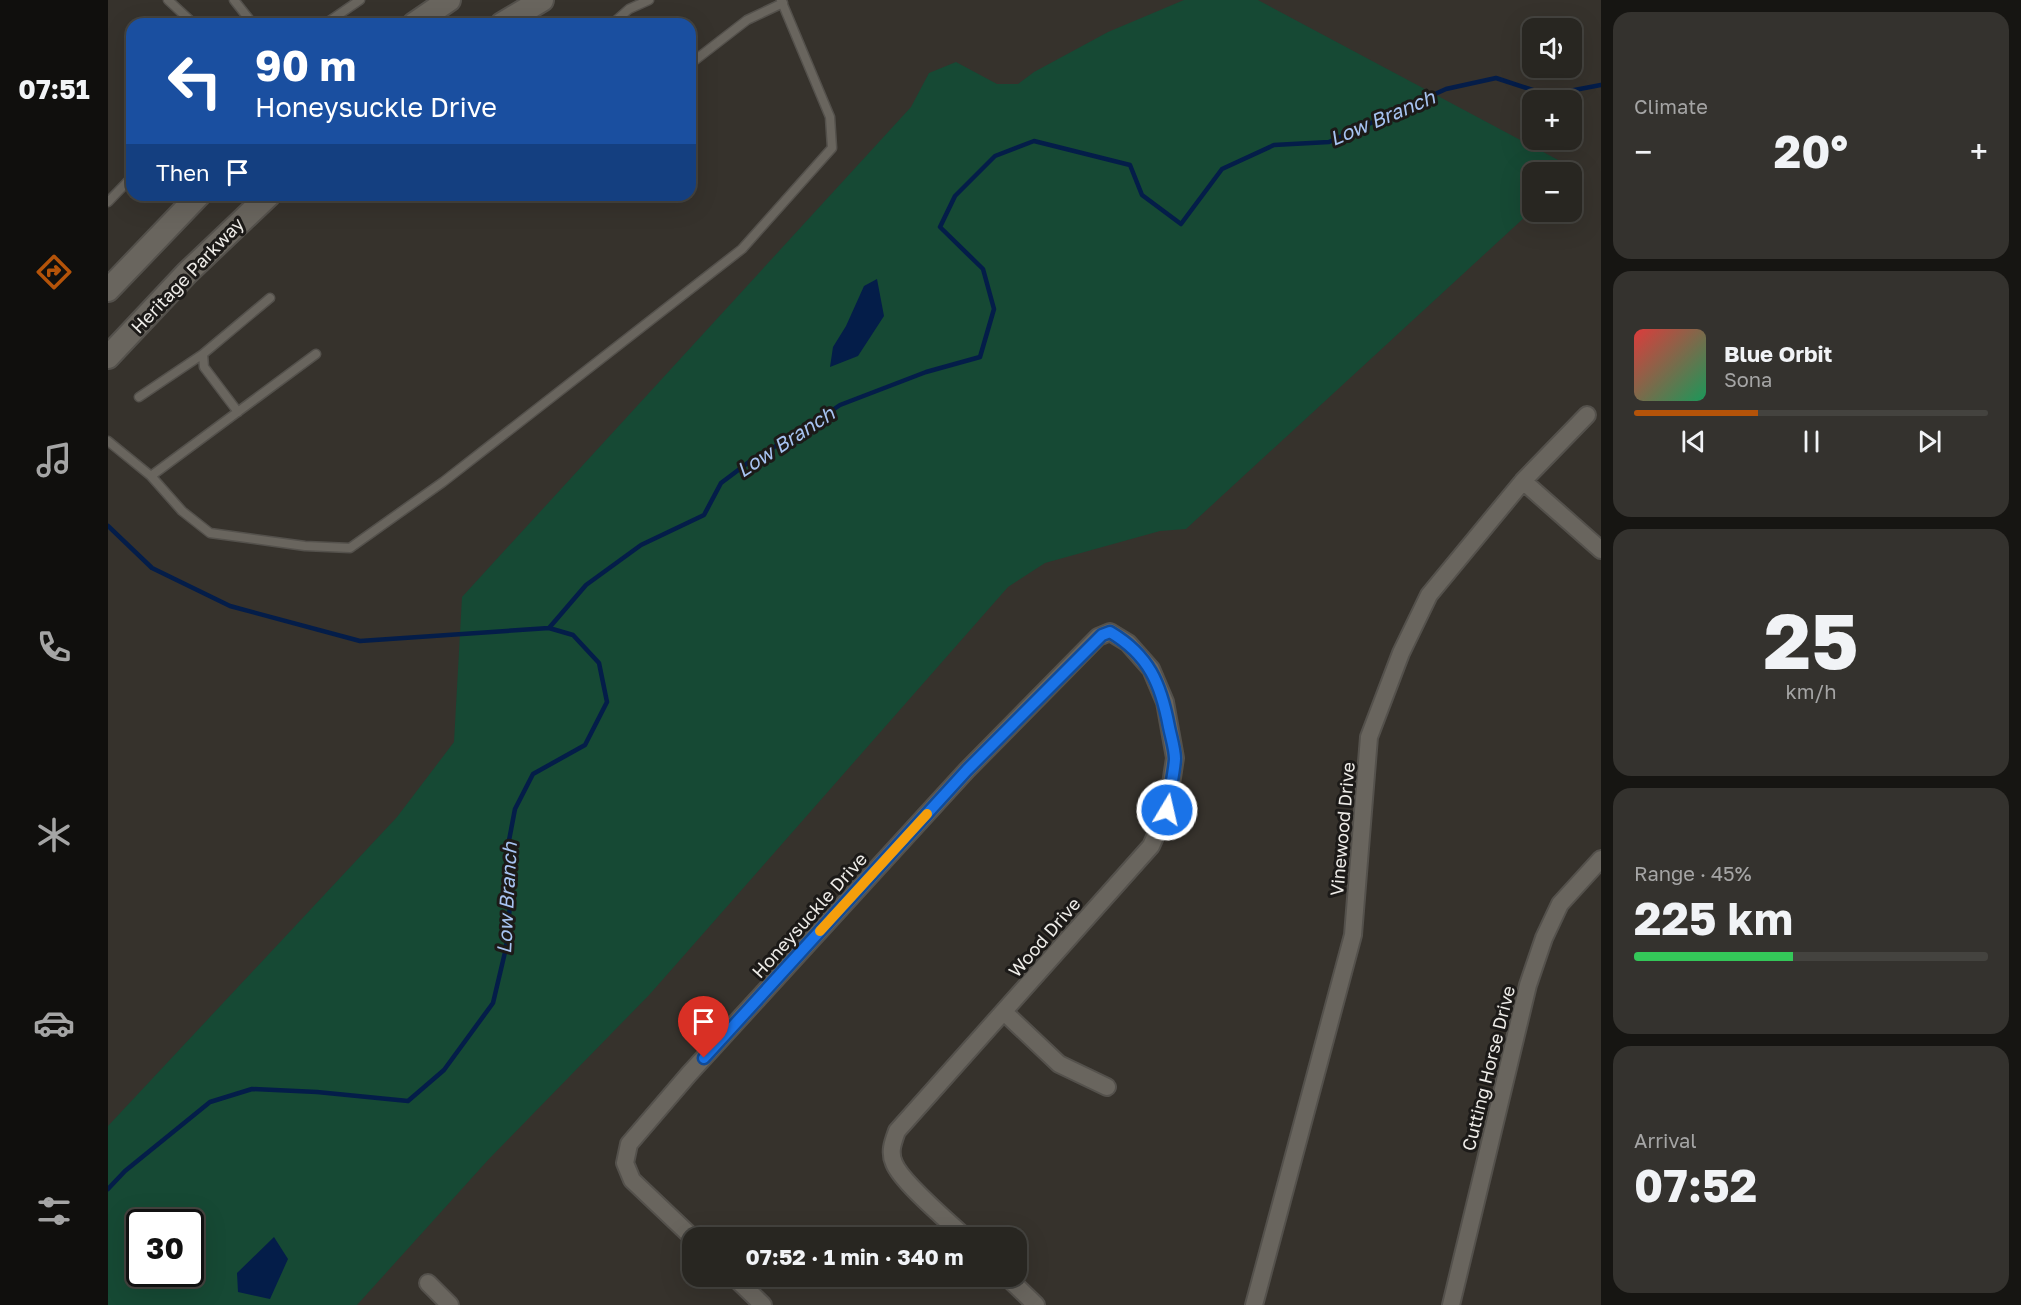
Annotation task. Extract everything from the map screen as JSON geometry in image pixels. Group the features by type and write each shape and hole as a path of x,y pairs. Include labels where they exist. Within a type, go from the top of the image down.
{"main road":[{"path":"512,18 542,0"},
{"path":"108,290 193,201"},
{"name":"Heritage Parkway","path":"108,357 187,273 263,201"}],"street":[{"name":"Vinewood Drive","path":"1254,1305 1353,935 1370,737 1401,653 1429,595 1524,481 1587,415"},
{"path":"1524,481 1601,550"},
{"name":"Wood Drive","path":"955,1227 908,1182 894,1163 891,1148 897,1131 1151,846 1167,810 1175,758 1165,702 1151,669 1128,643 1110,632"},
{"name":"Honeysuckle Drive","path":"682,1228 632,1180 625,1163 629,1143 967,770 1098,637 1110,632"},
{"name":"Cutting Horse Drive","path":"1451,1305 1528,985 1544,938 1560,904 1601,859"},
{"path":"1004,1012 1059,1064 1107,1087"},
{"path":"428,1283 450,1305"},
{"path":"744,1287 763,1305"},
{"path":"1017,1287 1036,1305"}],"lane":[{"path":"168,0 188,18"},
{"path":"234,0 248,18"},
{"path":"334,18 360,0"},
{"path":"619,18 629,9 649,0"},
{"path":"108,441 152,476 182,511 210,533 305,546 350,548 443,482 742,249 832,148 830,117 782,2 747,20 696,59"},
{"path":"108,202 126,183"},
{"path":"139,397 202,354 270,298"},
{"path":"202,354 204,367 238,412"},
{"path":"152,476 316,354"}],"green space":[{"path":"1184,0 1258,0 1522,141 1522,150 1539,150 1562,162 1522,162 1522,219 1186,529 1160,531 1045,563 1008,587 650,994 488,1160 357,1305 108,1305 108,1126 397,817 454,742 462,597 911,107 929,73 956,62 997,84 1018,84 1034,72 1108,32"}],"water":[{"path":"877,279 884,316 858,356 830,367 833,347 846,326 864,286"},
{"path":"274,1237 288,1259 270,1299 238,1292 237,1273"}],"waterway":[{"name":"Low Branch","path":"108,1189 125,1171 210,1102 252,1089 317,1092 408,1101 444,1070 493,1003 506,948 510,905 506,856 515,809 533,774 585,745 607,702 599,663 573,635 549,628 586,585 641,545 704,515 721,483 749,462 840,405 926,372 980,357 994,309 983,269 940,227 955,196 995,156 1034,141 1130,165 1142,195 1181,224 1222,169 1274,145 1329,142 1446,89 1496,78 1548,95 1601,85"},
{"path":"108,526 152,568 230,606 360,641 549,628"}],"slow traffic":[{"path":"820,931 927,814"}],"route":[{"path":"704,1058 967,770 1098,637 1110,632 1128,643 1151,669 1165,702 1175,758 1167,810"}]}
